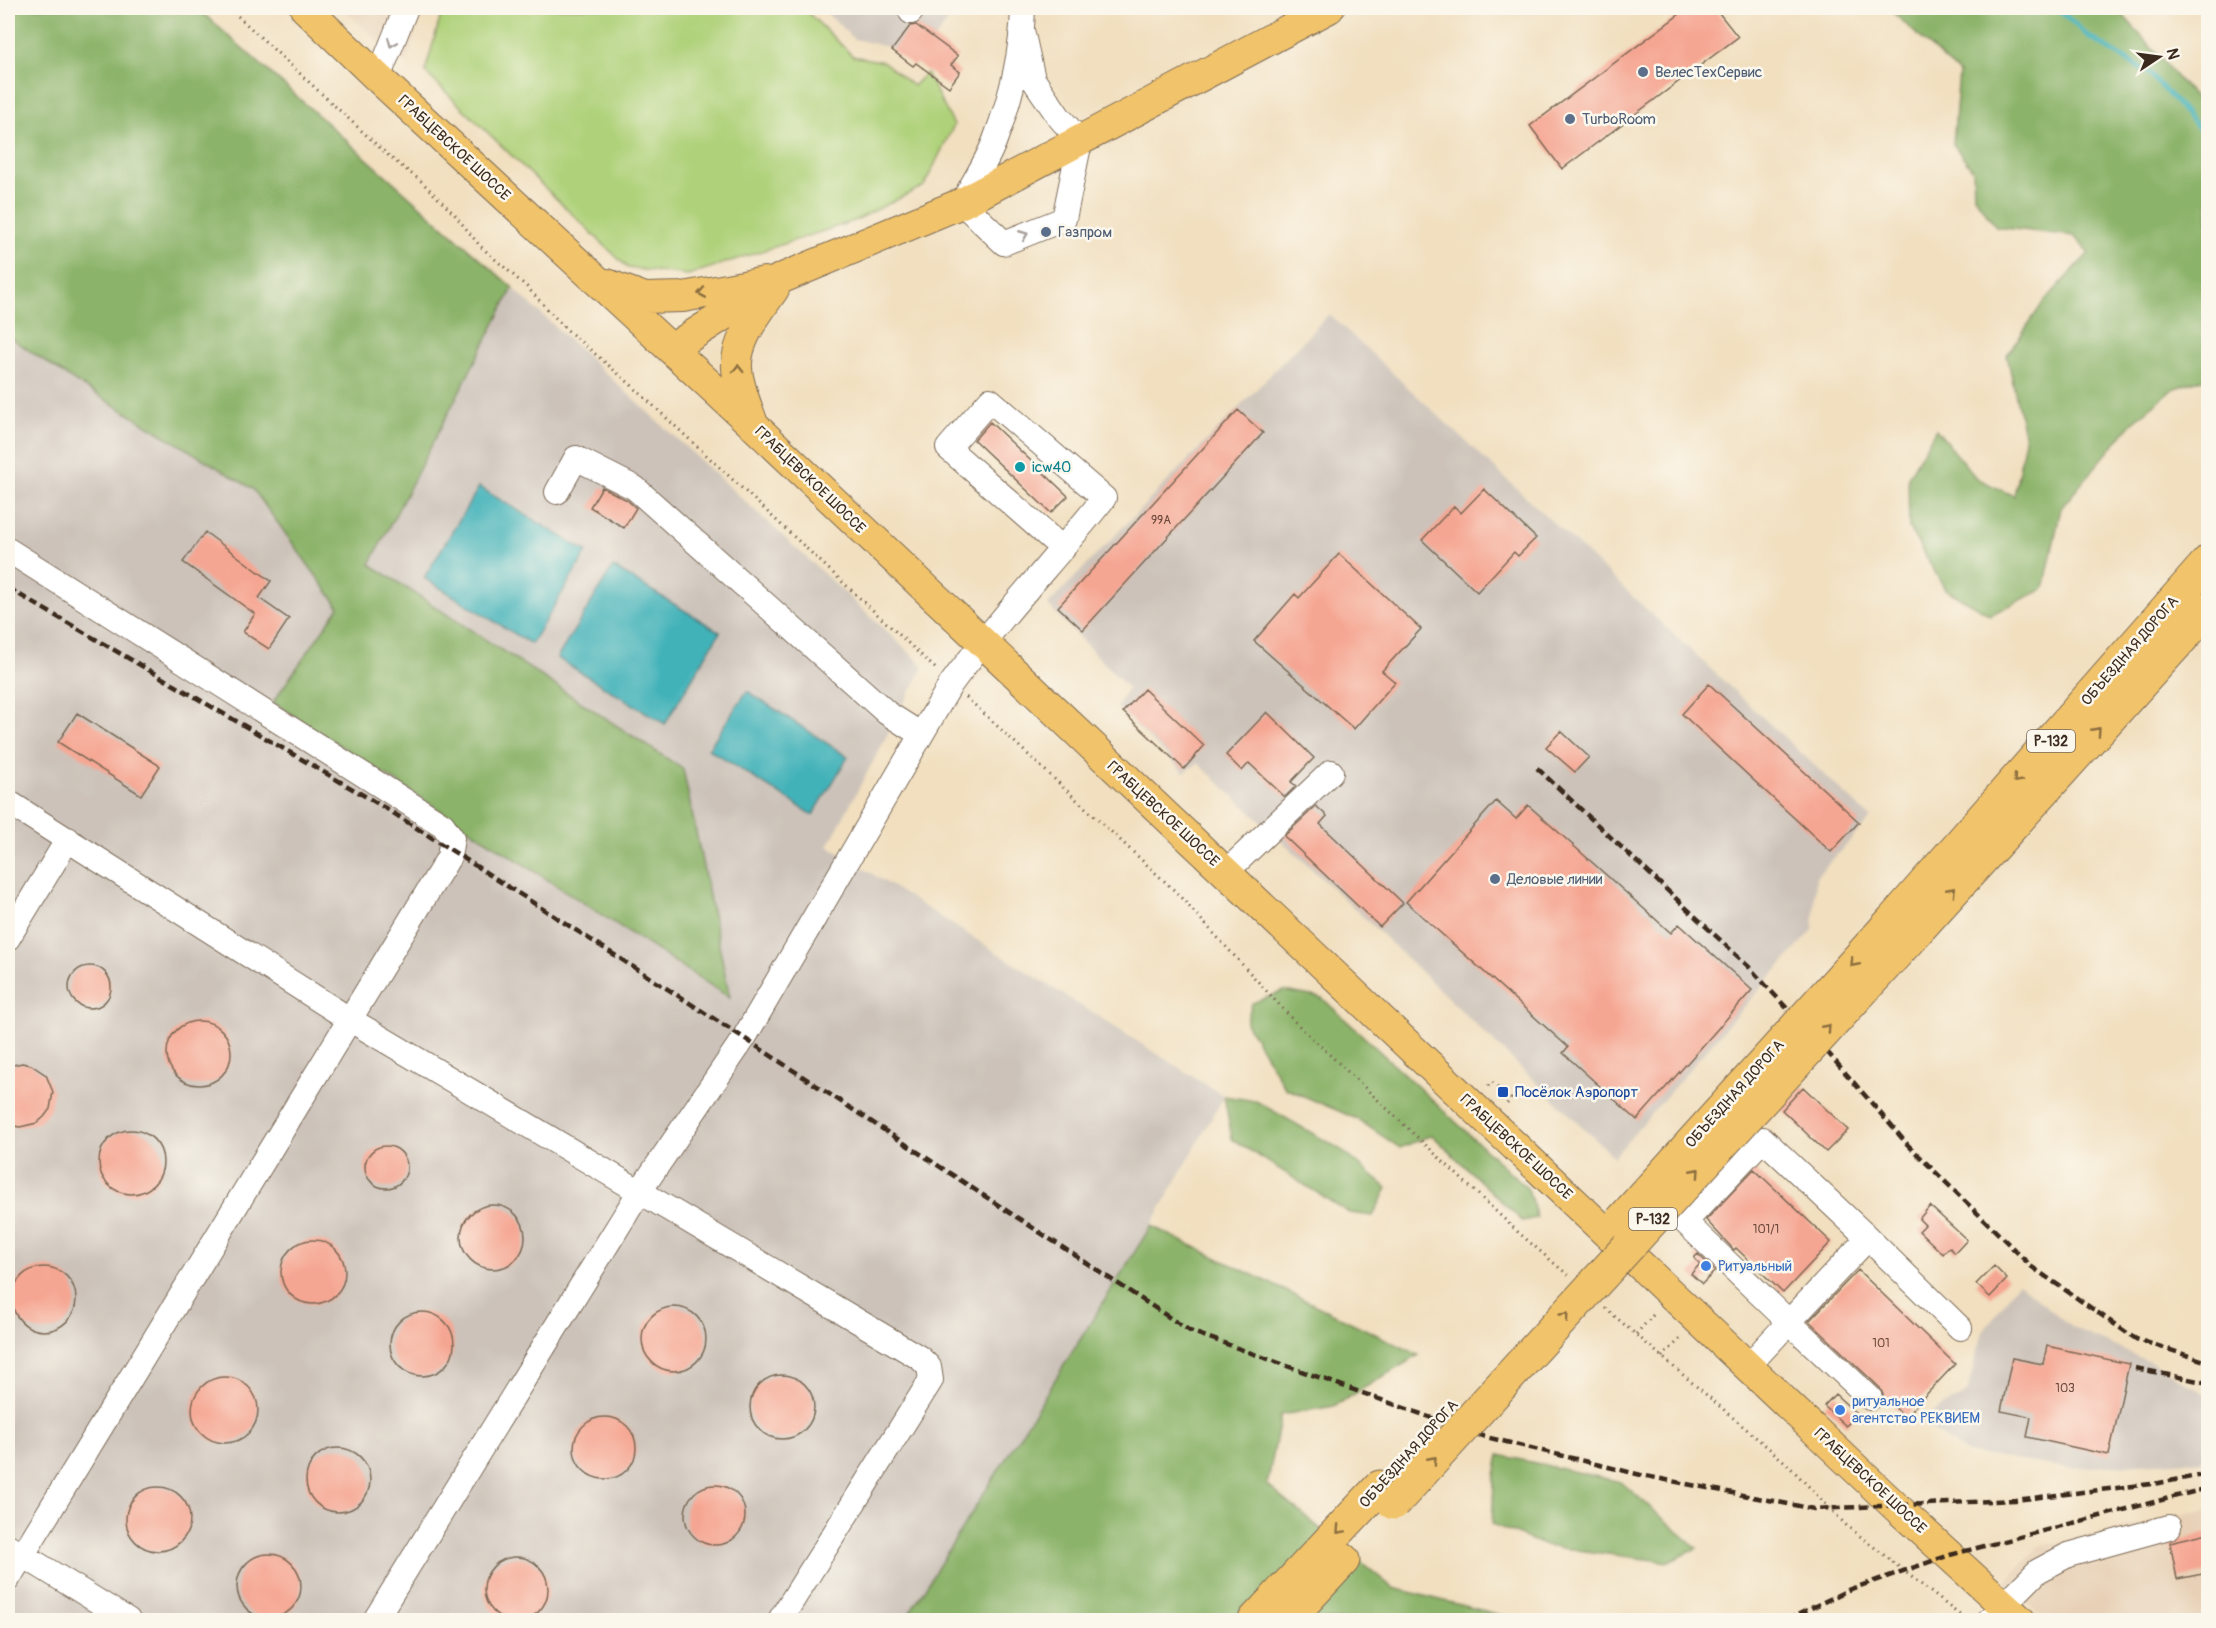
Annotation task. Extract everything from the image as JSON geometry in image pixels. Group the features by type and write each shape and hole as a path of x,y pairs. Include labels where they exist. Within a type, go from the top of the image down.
{"highway":[{"name":"ОБЪЕЗДНАЯ ДОРОГА","path":"1903,927 2208,562"},
{"name":"ОБЪЕЗДНАЯ ДОРОГА","path":"1287,1620 1387,1495 1903,927 2208,609"},
{"name":"ОБЪЕЗДНАЯ ДОРОГА","path":"1255,1620 1387,1495"}],"main road":[{"name":"ГРАБЦЕВСКОЕ ШОССЕ","path":"305,8 753,425 1748,1366 1894,1505 2005,1616"},
{"path":"671,349 780,279 962,203 1329,8"},
{"path":"596,280 645,298 683,297 780,279"},
{"path":"753,425 738,381 736,364 743,339 780,279"}],"street":[{"path":"378,78 406,8"},
{"path":"1022,19 1033,79 1059,117 1080,141 1064,219 1004,243 962,203 994,142 1012,85 1022,19"},
{"path":"375,1620 640,1191 744,1038 951,684 981,643 1063,549 1104,498 990,400 948,448 1063,549"},
{"path":"557,492 576,458 635,488 886,713 920,734"},
{"path":"8,550 442,825 452,838 449,857 15,1550 8,1579"},
{"path":"1226,873 1331,772"},
{"path":"8,802 349,1019 920,1358 929,1367 931,1380 780,1620"},
{"path":"8,938 68,839"},
{"path":"1870,1398 1685,1222 1763,1139 1960,1328"},
{"path":"1748,1366 1868,1238"},
{"path":"2005,1616 2037,1570 2068,1555 2169,1527"},
{"path":"15,1550 128,1620"}],"path":[{"path":"229,8 391,159 421,181 480,246 527,287 565,328 629,383 1175,891 1294,1021 1519,1233 1573,1280"},
{"path":"1600,1303 1785,1463 1846,1525 1965,1620"},
{"path":"1636,1334 1657,1312"},
{"path":"1662,1357 1682,1336"}],"shaded area":[{"path":"342,8 424,8 406,64 362,26"},
{"path":"821,8 958,8 914,66 889,47 854,39"},
{"path":"513,288 924,666 828,846 1224,1096 1151,1226 905,1620 8,1620 8,336 76,382 253,489 339,607 273,702 729,998 683,768 370,564"},
{"path":"1329,314 1871,818 1816,877 1813,930 1614,1157 1375,928 1198,763 1184,773 1117,707 1128,688 1048,605"},
{"path":"2018,1283 2073,1328 2161,1367 2208,1396 2208,1460 2069,1468 1967,1453 1919,1420 1967,1393 1981,1335"},
{"path":"2208,1509 2208,1620 2045,1620 2005,1583 2038,1547"}],"green space":[{"path":"8,8 197,8 513,288 370,564 683,769 730,998 273,702 339,607 253,489 76,382 8,336"},
{"path":"443,8 803,8 853,56 884,62 913,86 926,73 954,125 924,186 854,221 688,275 628,268 425,72"},
{"path":"1888,8 2117,8 2186,88 2208,108 2208,377 2173,389 2132,423 2061,508 2044,589 1990,615 1945,589 1909,528 1908,477 1936,429 1976,478 2014,496 2025,439 2007,355 2043,303 2089,253 2074,236 1996,227 1974,196 1973,170 1953,144 1959,73"},
{"path":"1284,991 1322,998 1528,1189 1537,1218 1522,1221 1432,1135 1400,1148 1357,1119 1285,1088 1246,1023 1252,1003"},
{"path":"1224,1096 1256,1101 1340,1149 1387,1188 1373,1216 1349,1213 1232,1139"},
{"path":"1151,1226 1419,1355 1334,1406 1281,1415 1267,1485 1393,1588 1520,1620 905,1620"},
{"path":"1499,1455 1621,1482 1697,1548 1669,1562 1546,1546 1492,1524 1494,1480"}],"water":[{"path":"479,487 587,552 531,644 424,578"},
{"path":"613,567 720,632 665,724 557,658"},
{"path":"747,691 848,757 813,815 708,749"}],"building":[{"path":"1688,8 1715,8 1738,37 1562,169 1530,126"},
{"path":"916,25 958,56 951,65 960,72 949,87 916,63 913,66 892,50 910,26"},
{"path":"1238,410 1263,433 1083,630 1058,607"},
{"name":"icw40","path":"990,422 1068,496 1051,513 974,440"},
{"path":"602,487 627,500 636,508 624,528 590,507"},
{"path":"1484,489 1536,538 1518,556 1514,552 1477,592 1422,540 1454,506 1461,513"},
{"path":"205,532 271,581 259,598 289,619 269,649 243,632 255,614 183,562"},
{"path":"1339,554 1421,629 1382,671 1395,682 1354,729 1254,641 1295,594 1299,598"},
{"path":"1709,684 1859,822 1831,852 1682,714"},
{"path":"1144,689 1204,746 1184,769 1123,712"},
{"path":"1267,712 1314,758 1291,782 1296,786 1285,797 1249,763 1242,771 1226,755"},
{"path":"77,713 160,766 141,795 58,742"},
{"path":"1561,731 1589,757 1575,772 1546,747"},
{"path":"1496,801 1516,819 1528,805 1671,933 1679,924 1752,990 1637,1120 1563,1053 1568,1047 1406,902"},
{"path":"1316,806 1327,816 1320,824 1403,903 1380,927 1284,836"},
{"path":"90,966 98,967 105,972 110,979 110,995 105,1002 98,1007 90,1008 82,1007 75,1002 70,995 69,987 70,979 75,972 82,967"},
{"path":"199,1021 211,1023 222,1030 229,1041 231,1053 229,1065 222,1076 211,1083 199,1085 187,1083 176,1076 169,1065 167,1053 169,1041 176,1030 187,1023"},
{"path":"22,1063 31,1065 46,1075 53,1092 50,1109 44,1117 37,1123 20,1127 8,1125 8,1066"},
{"path":"1803,1087 1848,1130 1826,1152 1782,1110"},
{"path":"125,1130 137,1130 154,1139 161,1150 163,1162 161,1174 154,1185 137,1194 125,1194 113,1189 104,1180 99,1168 99,1156 104,1144 113,1135"},
{"path":"386,1146 401,1152 407,1167 401,1182 386,1188 371,1182 365,1167 371,1152"},
{"path":"1754,1169 1831,1242 1783,1293 1736,1248 1734,1250 1706,1220"},
{"path":"493,1205 511,1211 519,1219 525,1237 519,1255 511,1263 493,1269 475,1263 467,1255 461,1237 467,1219 475,1211"},
{"path":"1930,1206 1967,1240 1955,1253 1949,1247 1943,1254 1919,1231 1925,1225 1919,1219"},
{"path":"313,1240 325,1242 336,1249 343,1260 345,1272 343,1284 336,1295 325,1302 313,1304 301,1302 290,1295 283,1284 281,1272 283,1260 290,1249 301,1242"},
{"name":"Ритуальный","path":"1698,1254 1715,1271 1702,1284 1691,1274 1700,1264 1694,1258"},
{"path":"1994,1266 2007,1279 1990,1297 1976,1284"},
{"path":"44,1267 67,1276 76,1299 67,1322 44,1331 21,1322 12,1299 21,1276"},
{"path":"1858,1270 1955,1364 1905,1417 1884,1397 1880,1388 1809,1321"},
{"path":"674,1307 697,1316 706,1339 697,1362 674,1371 651,1362 642,1339 651,1316"},
{"path":"422,1312 445,1321 454,1344 445,1367 422,1376 399,1367 390,1344 399,1321"},
{"path":"2047,1346 2129,1364 2109,1455 2027,1437 2031,1417 2001,1411 2012,1358 2043,1364"},
{"path":"782,1375 794,1377 805,1384 812,1395 814,1407 812,1419 805,1430 794,1437 782,1439 770,1437 759,1430 752,1419 750,1407 752,1395 759,1384 770,1377"},
{"path":"225,1377 238,1380 248,1387 255,1397 258,1410 255,1423 248,1433 238,1440 225,1443 212,1440 202,1433 195,1423 192,1410 195,1397 202,1387 212,1380"},
{"name":"ритуальное агентство РЕКВИЕМ","path":"1835,1394 1857,1414 1846,1426 1824,1406"},
{"path":"605,1417 622,1422 627,1426 631,1431 636,1448 631,1465 627,1470 622,1474 605,1479 588,1474 583,1470 579,1465 574,1448 579,1431 583,1426 588,1422"},
{"path":"338,1448 361,1457 370,1480 361,1503 338,1512 315,1503 306,1480 315,1457"},
{"path":"715,1485 732,1490 740,1498 745,1515 740,1532 732,1540 715,1545 698,1540 690,1532 685,1515 690,1498 698,1490"},
{"path":"158,1487 170,1489 181,1496 188,1507 190,1519 188,1531 181,1542 170,1549 158,1551 146,1549 135,1542 128,1531 126,1519 128,1507 135,1496 146,1489"},
{"path":"2208,1533 2208,1573 2177,1579 2170,1542"},
{"path":"269,1554 287,1560 295,1568 301,1586 295,1604 287,1612 269,1618 251,1612 243,1604 237,1586 243,1568 251,1560"},
{"path":"516,1557 534,1563 542,1571 548,1589 542,1607 534,1615 516,1621 498,1615 490,1607 484,1589 490,1571 498,1563"}],"waterway":[{"path":"2057,8 2089,37 2150,74 2208,138"}],"railway":[{"path":"8,588 387,809 744,1038 1190,1331 1482,1436 1641,1475 1814,1509 2015,1500 2159,1483 2208,1474"},
{"path":"1537,768 1749,967 1908,1145 2032,1267 2136,1339 2208,1362"},
{"path":"2135,1368 2208,1383"},
{"path":"1787,1620 1848,1590 1950,1555 2208,1488"}],"place":[{"name":"ВелесТехСервис","path":"1643,72"},
{"name":"TurboRoom","path":"1570,119"},
{"name":"Газпром","path":"1046,232"},
{"name":"icw40","path":"1020,467"},
{"name":"Деловые линии","path":"1495,879"},
{"name":"Посёлок Аэропорт","path":"1503,1092"},
{"name":"Ритуальный","path":"1706,1266"},
{"name":"ритуальное агентство РЕКВИЕМ","path":"1840,1410"}]}
